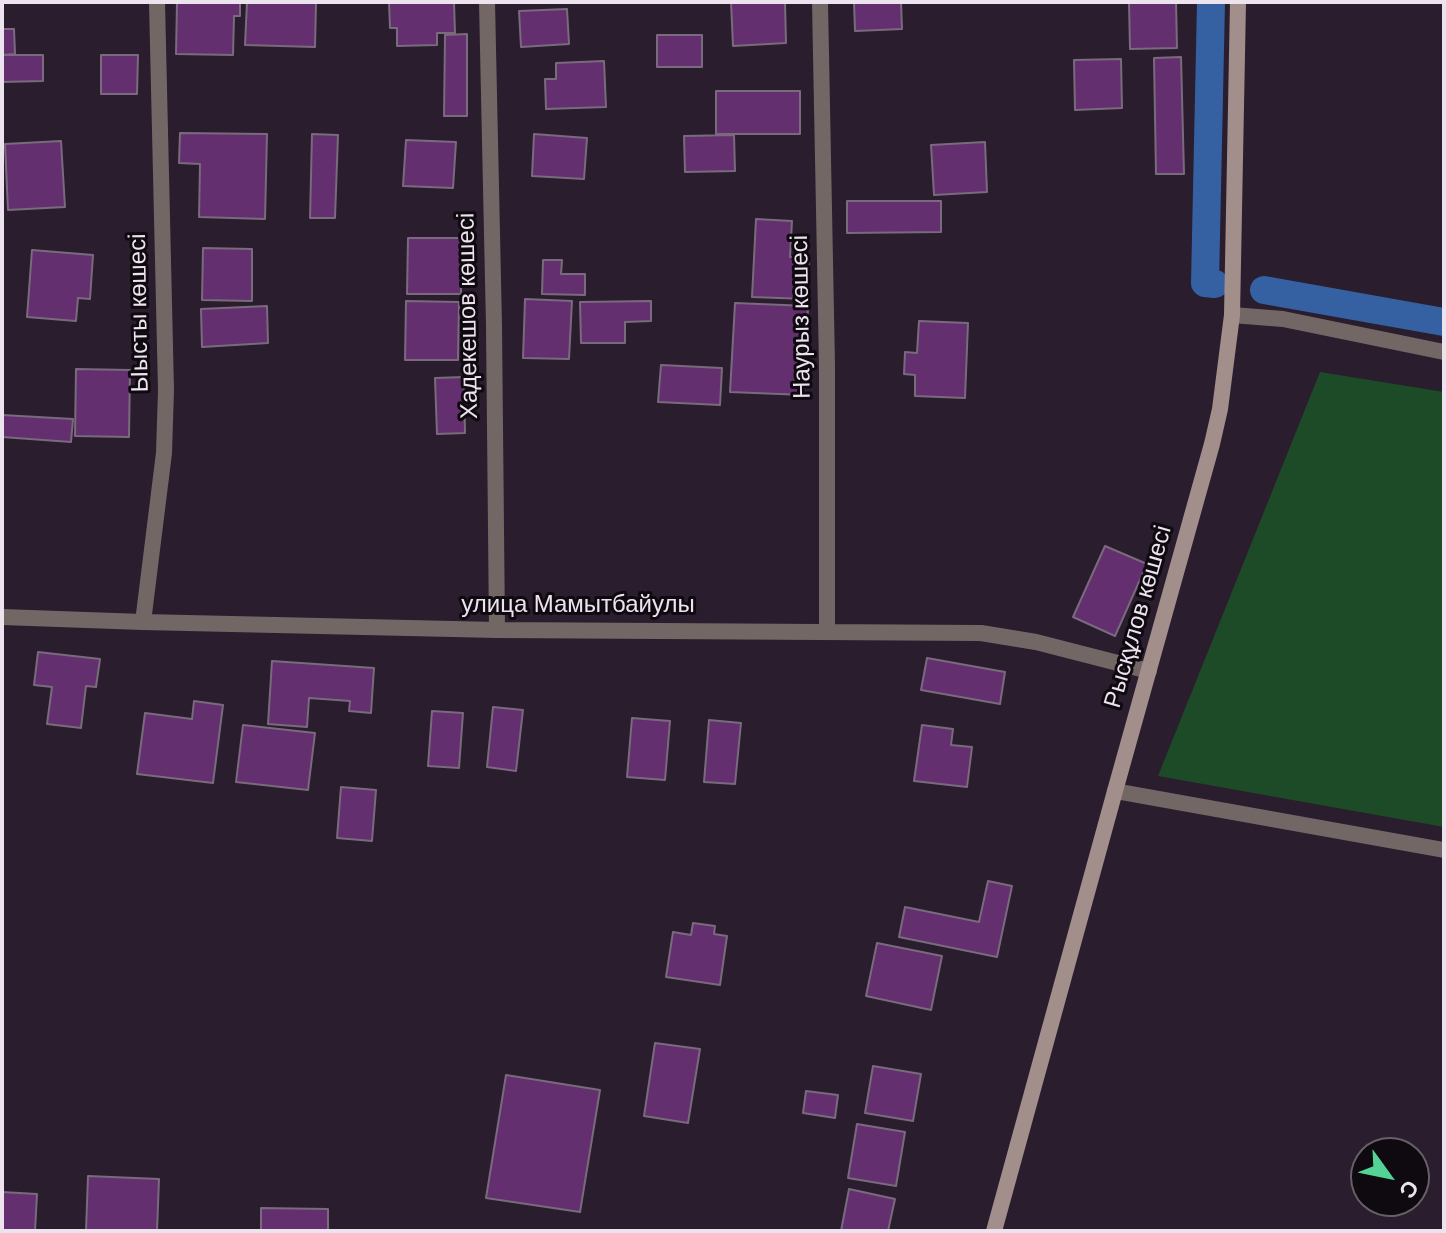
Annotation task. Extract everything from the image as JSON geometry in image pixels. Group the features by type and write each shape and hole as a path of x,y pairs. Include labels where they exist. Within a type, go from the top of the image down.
{"street":[{"name":"Ыысты көшесі","path":"143,622 164,453 166,390 157,2"},
{"name":"Хадекешов көшесі","path":"487,2 497,630"},
{"name":"Наурыз көшесі","path":"820,2 827,365 827,631"},
{"name":"Рысқұлов көшесі","path":"994,1231 1220,409 1232,315 1238,2"},
{"path":"1232,315 1283,319 1444,352"},
{"name":"улица Мамытбайулы","path":"2,617 497,630 981,633 1036,642 1149,671"},
{"path":"1115,791 1444,850"}],"green space":[{"path":"1320,372 1444,392 1444,827 1158,776"}],"building":[{"path":"177,2 240,2 240,16 234,16 233,55 176,54"},
{"path":"247,2 316,2 315,47 245,45"},
{"path":"389,2 454,2 455,33 437,33 437,45 397,46 397,28 390,28"},
{"path":"731,2 785,2 786,43 733,46"},
{"path":"854,2 901,2 902,29 855,31"},
{"path":"1129,2 1176,2 1177,48 1130,49"},
{"path":"567,9 569,44 521,47 519,11"},
{"path":"2,29 14,29 15,54 2,55"},
{"path":"467,34 467,116 444,116 445,35"},
{"path":"657,35 702,35 702,67 657,67"},
{"path":"2,55 43,55 43,81 2,82"},
{"path":"101,55 138,55 137,94 101,94"},
{"path":"1181,57 1184,174 1156,174 1154,58"},
{"path":"1121,59 1122,108 1075,110 1074,60"},
{"path":"604,61 606,107 546,109 545,79 556,79 556,63"},
{"path":"716,91 800,91 800,134 716,134"},
{"path":"180,133 267,134 265,219 199,217 200,164 179,163"},
{"path":"312,134 338,135 335,218 310,218"},
{"path":"534,134 587,138 584,179 532,176"},
{"path":"734,135 735,171 685,172 684,136"},
{"path":"406,140 456,142 453,188 403,186"},
{"path":"61,141 65,207 8,210 5,144"},
{"path":"985,142 987,192 934,195 931,145"},
{"path":"847,201 941,201 941,232 847,233"},
{"path":"756,219 792,221 790,257 809,258 807,299 752,297"},
{"path":"408,238 461,238 461,294 407,294"},
{"path":"203,248 252,249 252,301 202,300"},
{"path":"32,250 93,255 90,299 78,298 76,321 27,317"},
{"path":"543,260 562,260 561,274 585,274 585,295 542,294"},
{"path":"525,299 572,301 569,359 523,358"},
{"path":"406,301 459,302 458,360 405,360"},
{"path":"651,301 651,321 625,322 625,343 581,343 580,302"},
{"path":"735,303 808,306 804,395 730,392"},
{"path":"267,306 268,343 202,347 201,309"},
{"path":"919,321 968,323 965,398 915,396 915,375 904,374 905,352 917,353"},
{"path":"661,365 722,368 720,405 658,402"},
{"path":"76,369 130,370 129,437 75,436"},
{"path":"464,377 465,433 437,434 435,378"},
{"path":"2,415 73,419 71,442 2,437"},
{"path":"1105,546 1147,564 1115,636 1073,617"},
{"path":"38,652 100,659 96,687 86,686 81,728 47,724 52,687 34,685"},
{"path":"927,658 1005,672 1000,704 921,690"},
{"path":"272,661 374,668 371,713 349,711 350,701 309,698 307,727 268,724"},
{"path":"194,701 223,705 213,783 137,774 145,713 192,719"},
{"path":"493,707 523,710 516,771 487,767"},
{"path":"432,711 463,713 459,768 428,766"},
{"path":"632,718 670,721 665,780 627,777"},
{"path":"709,720 741,723 735,784 704,782"},
{"path":"243,725 315,733 308,790 236,782"},
{"path":"922,725 953,729 951,745 972,747 967,787 914,781"},
{"path":"341,787 376,790 372,841 337,838"},
{"path":"988,881 1012,886 997,957 899,937 905,907 979,922"},
{"path":"693,923 715,926 714,934 727,936 720,985 666,977 673,932 691,935"},
{"path":"877,943 942,956 931,1010 866,996"},
{"path":"655,1043 700,1049 688,1123 644,1116"},
{"path":"873,1066 921,1074 913,1121 865,1113"},
{"path":"506,1075 600,1090 580,1212 486,1198"},
{"path":"806,1091 838,1095 835,1118 803,1113"},
{"path":"857,1124 905,1132 896,1186 848,1178"},
{"path":"88,1176 159,1179 157,1231 86,1231"},
{"path":"849,1189 895,1199 888,1231 841,1231"},
{"path":"2,1192 37,1194 35,1231 2,1231"},
{"path":"261,1208 328,1209 328,1231 261,1231"}],"waterway":[{"path":"1211,2 1205,283 1215,284"},
{"path":"1264,290 1444,322"}]}
